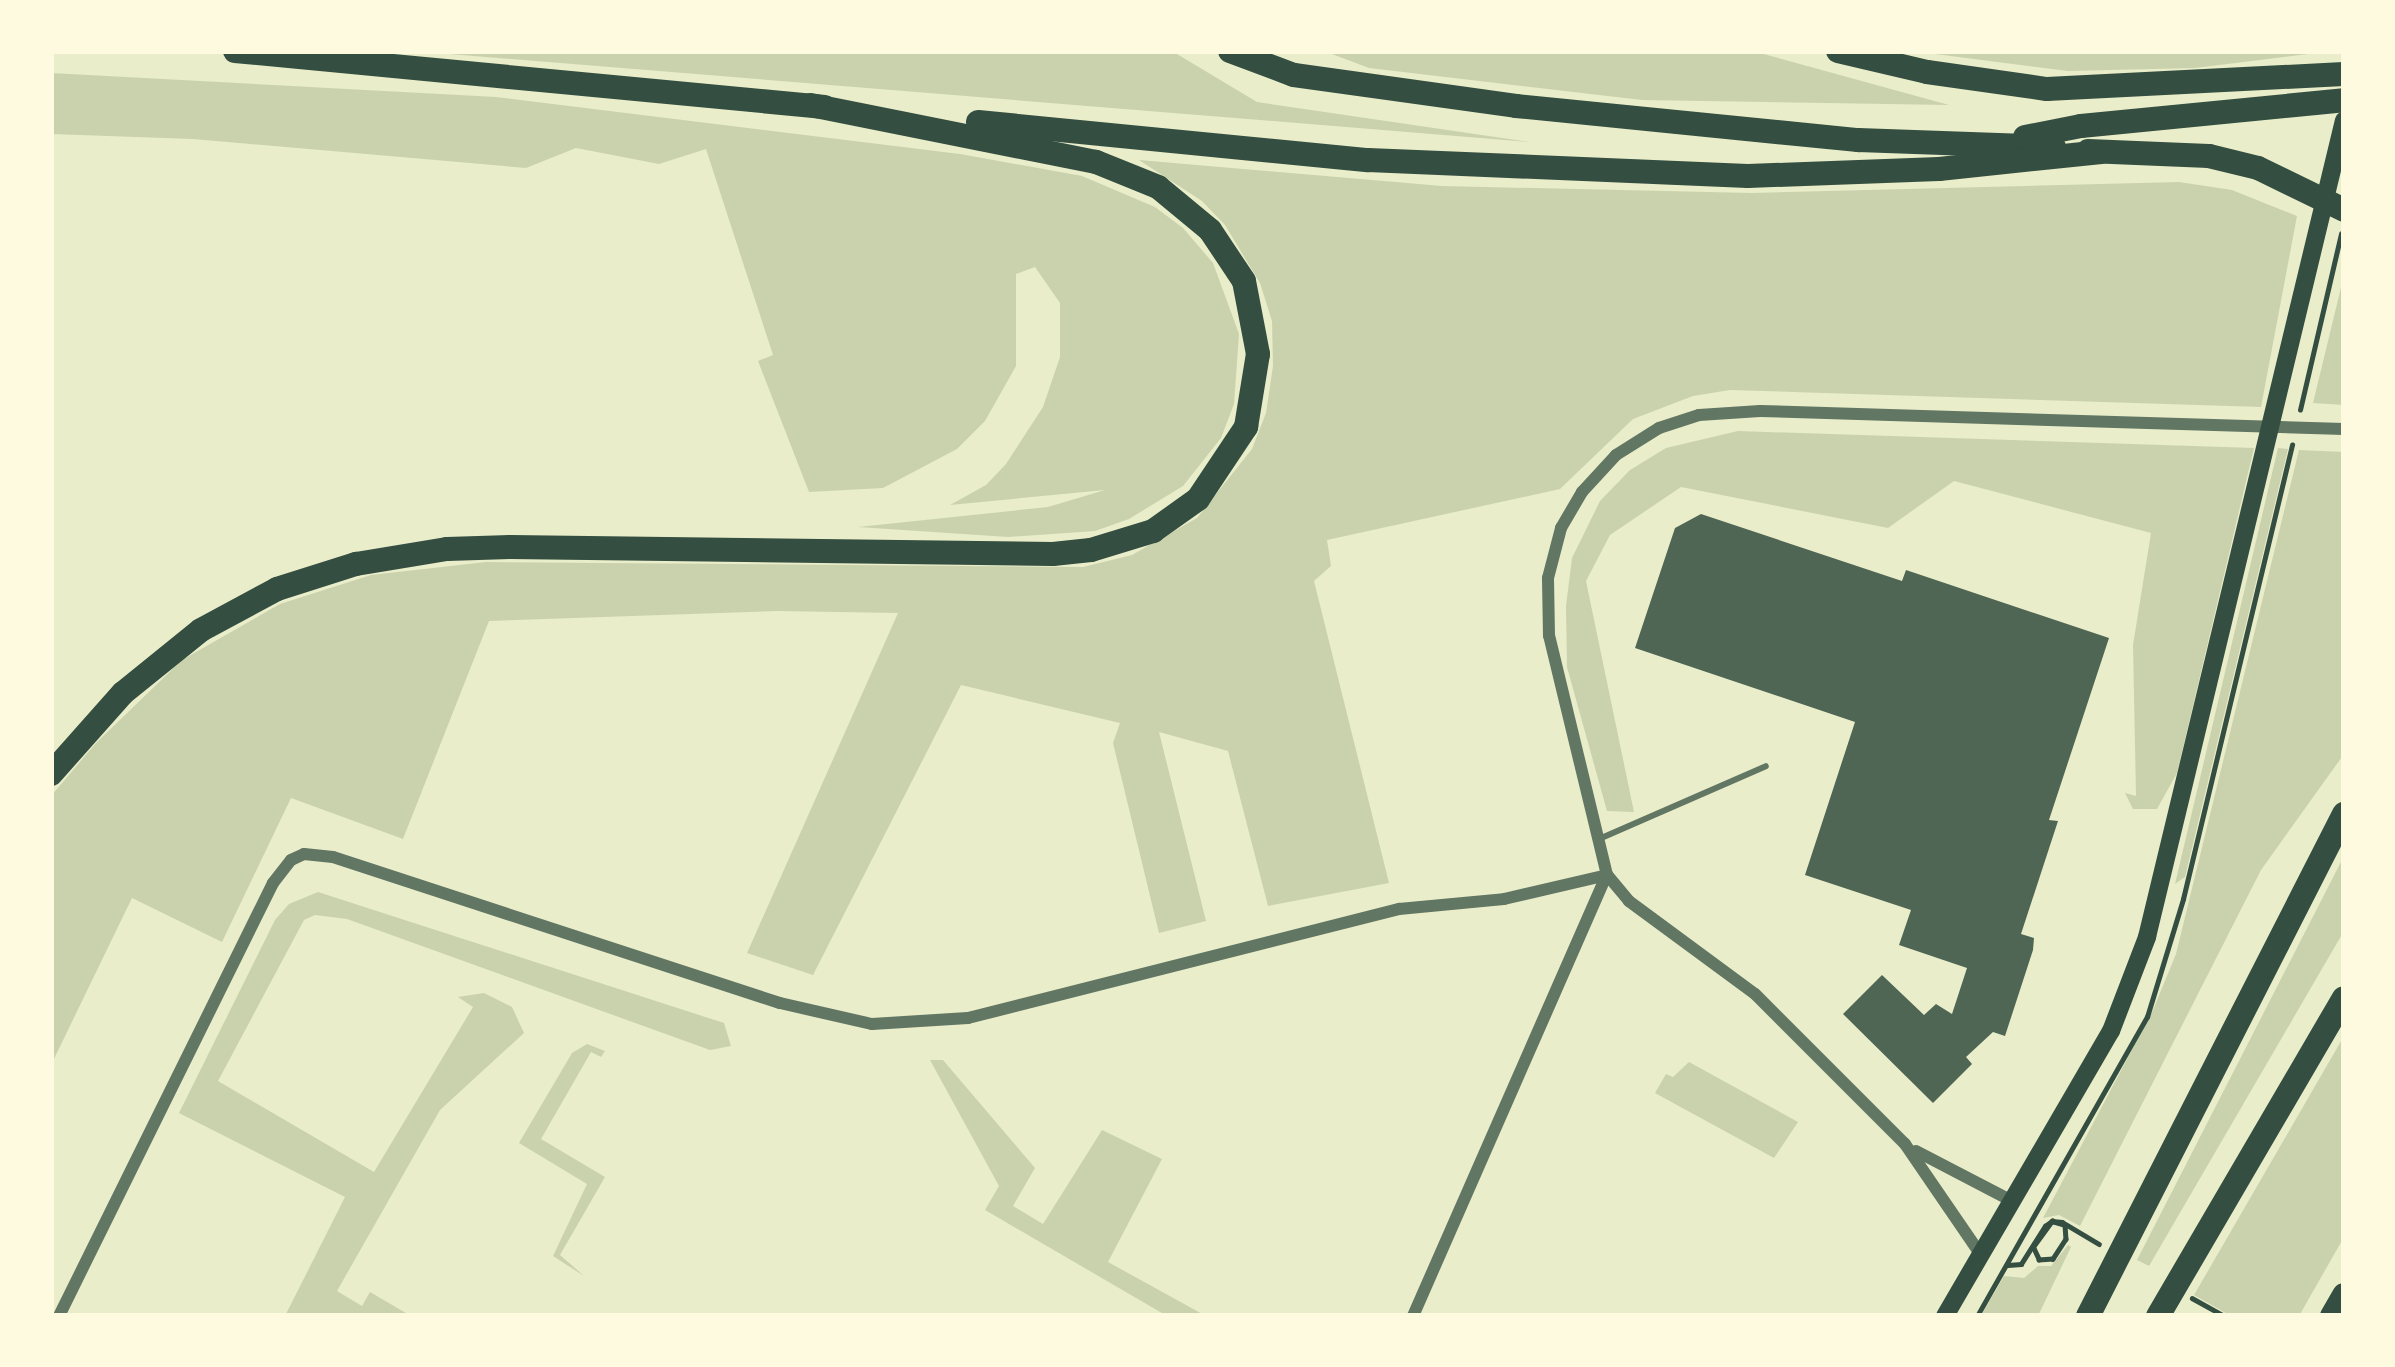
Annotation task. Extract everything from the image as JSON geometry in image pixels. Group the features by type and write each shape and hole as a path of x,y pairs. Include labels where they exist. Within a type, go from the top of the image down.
{"highway":[{"path":"235,51 1368,160 1748,176 1939,170 2101,152"},
{"path":"1229,51 1294,75 1516,106 1858,140 2005,141 2101,152 2209,156 2258,168 2344,210"},
{"path":"1838,51 1927,72 2047,89 2344,74"},
{"path":"2005,141 2081,125 2344,100"},
{"path":"51,774 136,680 200,630 277,589 356,564 447,549 510,547 1053,554 1139,536 1178,516 1198,499 1246,427 1258,354 1244,281 1210,230 1158,187 1096,162 811,105"},
{"path":"2088,1316 2344,814"},
{"path":"2158,1316 2344,998"},
{"path":"2332,1316 2344,1294"}],"main road":[{"path":"1946,1316 2111,1031 2147,937 2344,120"}],"street":[{"path":"1981,1255 1905,1144 1755,994 1629,901 1607,875 1545,606 1555,545 1570,511 1597,474 1629,445 1677,422 1740,411 2344,429"},
{"path":"59,1316 274,883 291,860 304,854 350,862 780,1003 872,1024 968,1018 1400,909 1504,899 1607,875"},
{"path":"1413,1316 1607,875"},
{"path":"1905,1144 2012,1201"}],"lane":[{"path":"1598,839 1766,766"}],"path":[{"path":"2322,316 2344,223"},
{"path":"2044,1226 2033,1247 2039,1260 2053,1259 2066,1239 2065,1225 2057,1220"},
{"path":"1977,1316 2008,1264 2021,1264 2044,1226 2057,1220"},
{"path":"2057,1220 2102,1245"},
{"path":"2183,1292 2224,1316"}],"green space":[{"path":"413,51 1172,51 1257,102 1530,142"},
{"path":"1324,51 1753,51 1949,105 1642,100 1369,68"},
{"path":"1912,51 2333,51 2195,68 2068,71"},
{"path":"51,73 496,97 960,154 1082,176 1155,207 1183,228 1213,263 1239,334 1234,404 1221,438 1183,486 1129,519 1095,531 1008,537 858,527 1048,507 1105,490 950,505 986,485 1006,464 1043,407 1060,357 1060,303 1035,267 1016,274 1016,366 985,421 957,449 883,488 809,492 758,361 773,355 706,149 659,164 576,148 526,168 193,139 51,134"},
{"path":"1139,160 1442,186 1752,193 2179,182 2232,190 2297,216 2261,407 1730,390 1693,396 1633,419 1560,489 1327,540 1331,566 1314,581 1389,883 1268,906 1228,751 1159,732 1206,921 1159,933 1113,743 1120,723 961,685 813,975 747,953 898,613 777,611 489,621 403,839 291,798 222,942 132,898 51,1065 51,796 96,743 182,660 280,604 371,575 486,562 1083,567 1132,555 1197,518 1252,449 1266,413 1273,366 1272,321 1260,283 1225,225 1202,201"},
{"path":"2344,275 2344,405 2313,403"},
{"path":"1738,431 2254,448 2177,773 2157,809 2133,809 2125,793 2136,796 2133,645 2151,533 1954,481 1888,528 1681,487 1610,535 1586,581 1634,812 1607,811 1567,667 1566,606 1572,558 1600,501 1630,470 1666,448"},
{"path":"2278,448 2288,449 2185,877 2175,884"},
{"path":"2299,450 2344,452 2344,754 2261,870 2080,1226 2059,1215 2043,1218 2153,1010 2176,954"},
{"path":"2344,856 2344,931 2149,1266 2137,1260"},
{"path":"318,892 724,1023 731,1046 710,1050 347,919 315,915 304,920 218,1081 374,1172 473,1007 458,997 484,993 512,1007 524,1033 440,1110 337,1291 362,1306 370,1292 411,1316 285,1316 345,1197 179,1113 275,920 289,904"},
{"path":"2344,1036 2344,1237 2299,1316 2231,1316 2194,1295"},
{"path":"587,1044 605,1051 601,1057 591,1052 541,1139 605,1177 560,1255 584,1276 553,1256 587,1184 519,1143 572,1053"},
{"path":"930,1060 943,1060 1035,1168 1013,1206 1043,1224 1102,1130 1162,1159 1108,1262 1206,1316 1167,1316 985,1210 999,1186"},
{"path":"1689,1062 1798,1122 1774,1158 1655,1093 1666,1074 1673,1077"},
{"path":"2068,1245 2038,1316 1981,1316 2004,1276 2024,1278 2038,1266 2051,1266"}],"building":[{"path":"1701,514 1902,581 1906,570 2109,638 2049,820 2058,821 2021,934 2034,938 2033,950 2005,1036 1993,1032 1966,1057 1972,1064 1933,1103 1843,1014 1882,975 1924,1015 1936,1004 1952,1014 1967,968 1899,945 1911,910 1805,875 1855,722 1635,648 1675,528"}]}
